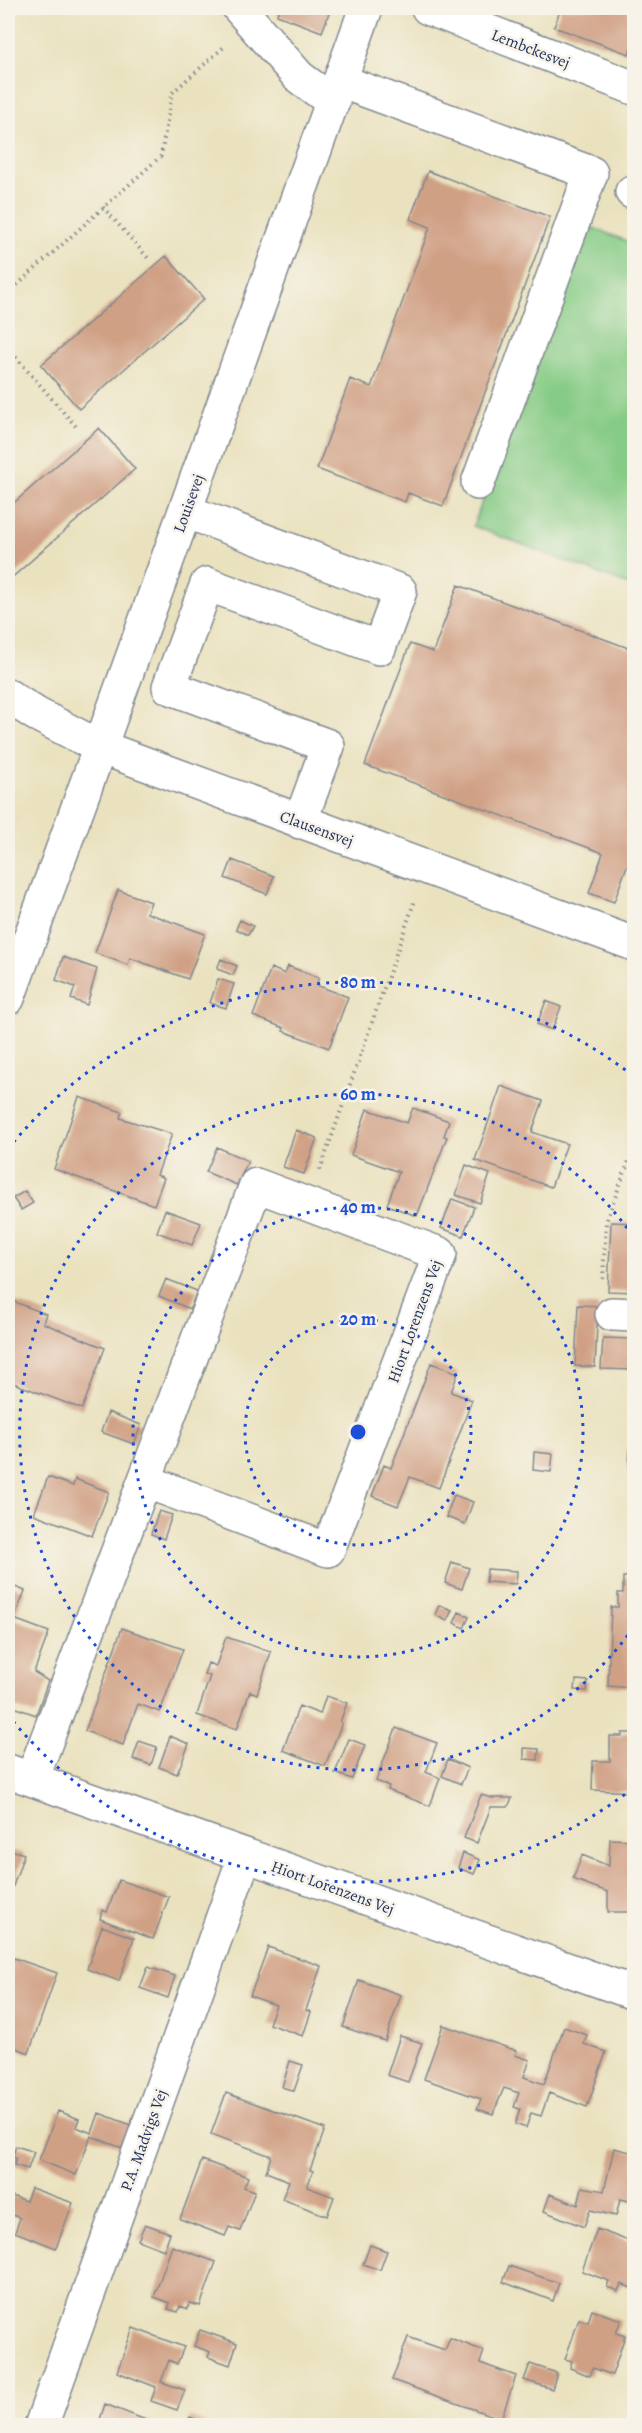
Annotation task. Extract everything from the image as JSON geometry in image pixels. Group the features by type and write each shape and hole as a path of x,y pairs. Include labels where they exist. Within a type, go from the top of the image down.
{"street":[{"name":"Louisevej","path":"8,998 366,8"},
{"name":"Lembckesvej","path":"428,8 634,88"},
{"path":"245,15 299,77 591,173 478,483"},
{"path":"185,511 400,591 380,648 207,584 168,687 328,746 300,822"},
{"name":"Clausensvej","path":"8,696 36,714 100,747 634,944"},
{"name":"Hiort Lorenzens Vej","path":"145,1481 328,1550 440,1254 256,1185 145,1481 20,1775 634,1994"},
{"name":"P.A. Madvigs Vej","path":"42,2426 245,1855"}],"path":[{"path":"8,293 161,156 172,93 245,15"},
{"path":"103,207 148,258"},
{"path":"8,348 78,429"},
{"path":"308,1204 426,868"},
{"path":"623,1314 603,1290 606,1221 634,1148"}],"green space":[{"path":"586,225 634,244 634,587 473,526"}],"building":[{"path":"279,8 331,8 322,32 277,15"},
{"path":"561,8 634,8 634,38 629,54 554,27"},
{"path":"428,171 550,217 443,506 408,493 405,502 317,469 350,379 371,387 430,227 410,219"},
{"path":"166,256 204,299 79,409 41,365"},
{"path":"99,428 135,469 8,581 8,508"},
{"path":"458,585 634,650 634,865 628,863 614,902 589,893 603,853 365,765 410,644 433,652"},
{"path":"232,860 274,876 267,894 225,878"},
{"path":"118,890 151,902 147,913 205,934 188,979 130,958 128,965 95,953"},
{"path":"240,920 253,926 248,935 236,929"},
{"path":"63,957 97,969 87,1005 71,999 75,987 56,980"},
{"path":"221,959 237,966 233,975 217,969"},
{"path":"288,966 319,978 316,985 348,997 329,1048 283,1031 284,1028 253,1016 271,968 285,974"},
{"path":"218,979 234,984 226,1008 210,1003"},
{"path":"546,1001 561,1007 552,1030 537,1024"},
{"path":"501,1086 543,1101 532,1132 567,1144 551,1187 475,1160"},
{"path":"79,1097 122,1112 120,1118 172,1134 157,1175 164,1178 154,1205 54,1169"},
{"path":"413,1108 449,1121 444,1136 447,1137 417,1216 387,1205 399,1172 351,1155 367,1109 407,1123"},
{"path":"296,1130 317,1138 304,1174 283,1167"},
{"path":"217,1147 248,1161 237,1185 206,1172"},
{"path":"466,1165 490,1174 480,1203 456,1195"},
{"path":"25,1191 33,1203 21,1210 13,1198"},
{"path":"452,1199 474,1207 463,1236 441,1228"},
{"path":"165,1210 201,1223 192,1245 157,1232"},
{"path":"611,1222 634,1223 634,1292 608,1291"},
{"path":"166,1279 197,1291 190,1309 159,1296"},
{"path":"12,1301 46,1314 43,1323 105,1348 82,1409 8,1381 8,1315"},
{"path":"578,1305 598,1306 595,1367 575,1366"},
{"path":"603,1338 634,1339 634,1370 601,1369"},
{"path":"431,1363 458,1373 451,1392 472,1400 439,1488 410,1477 398,1506 372,1496 384,1465 391,1468"},
{"path":"108,1412 141,1425 134,1444 101,1432"},
{"path":"630,1434 634,1435 634,1482 629,1481"},
{"path":"534,1452 553,1454 551,1472 533,1470"},
{"path":"48,1477 73,1486 75,1479 109,1492 92,1536 34,1514"},
{"path":"454,1495 473,1502 465,1524 446,1517"},
{"path":"159,1511 172,1515 164,1539 151,1534"},
{"path":"452,1562 469,1568 462,1589 445,1583"},
{"path":"487,1569 517,1571 516,1584 486,1582"},
{"path":"623,1577 634,1577 634,1688 608,1686 611,1607 618,1607 618,1593 623,1593"},
{"path":"8,1584 25,1591 14,1619 49,1632 34,1672 48,1681 36,1715 8,1705 8,1677 11,1667 8,1666"},
{"path":"439,1605 452,1610 447,1621 435,1615"},
{"path":"459,1612 469,1617 464,1628 454,1623"},
{"path":"122,1628 183,1649 160,1712 138,1704 123,1745 85,1731"},
{"path":"226,1637 271,1652 257,1694 250,1691 237,1729 197,1715 210,1676 204,1674 208,1663 216,1666"},
{"path":"576,1680 588,1681 587,1691 575,1690"},
{"path":"326,1696 347,1703 340,1722 342,1723 325,1766 283,1750 299,1706 320,1714"},
{"path":"396,1728 437,1743 426,1772 440,1778 430,1806 388,1790 389,1786 376,1781"},
{"path":"622,1733 634,1733 634,1792 592,1790 593,1761 610,1761 610,1736 622,1736"},
{"path":"170,1736 189,1744 177,1774 159,1767"},
{"path":"349,1739 365,1745 352,1779 335,1773"},
{"path":"139,1741 157,1747 151,1765 133,1759"},
{"path":"524,1748 539,1749 538,1760 524,1759"},
{"path":"448,1759 468,1768 461,1784 442,1776"},
{"path":"481,1795 492,1798 512,1798 508,1807 491,1807 477,1843 464,1838"},
{"path":"632,1820 634,1820 634,1912 608,1912 608,1892 573,1879 582,1855 609,1866 610,1839 632,1840"},
{"path":"8,1849 24,1854 8,1901"},
{"path":"463,1853 480,1860 474,1874 458,1868"},
{"path":"119,1880 169,1897 153,1939 100,1919 102,1910 107,1912"},
{"path":"102,1926 134,1938 119,1981 87,1969"},
{"path":"268,1947 321,1966 306,2010 311,2012 303,2036 269,2024 276,2005 250,1996"},
{"path":"14,1958 57,1973 29,2053 8,2045 8,1976"},
{"path":"148,1967 175,1976 168,1998 140,1988"},
{"path":"359,1980 401,1995 385,2041 343,2027"},
{"path":"443,2025 517,2051 515,2055 530,2060 524,2077 544,2084 564,2027 587,2035 584,2044 606,2052 587,2107 549,2093 541,2116 531,2113 526,2128 515,2124 520,2109 514,2107 519,2093 504,2088 493,2114 477,2109 481,2099 424,2079"},
{"path":"400,2036 422,2043 408,2082 387,2075"},
{"path":"290,2061 303,2065 294,2091 282,2087"},
{"path":"226,2093 325,2129 310,2170 313,2171 307,2187 334,2197 327,2216 282,2199 289,2181 266,2172 271,2156 211,2134"},
{"path":"58,2111 79,2119 76,2127 92,2133 99,2113 131,2125 122,2148 91,2136 76,2175 39,2160"},
{"path":"16,2146 34,2152 28,2169 14,2165 16,2158 12,2157"},
{"path":"614,2148 634,2153 634,2202 620,2199 616,2216 590,2210 584,2227 544,2211 550,2194 578,2205 582,2187 604,2191"},
{"path":"202,2160 248,2177 244,2187 255,2191 240,2231 229,2227 225,2236 180,2219"},
{"path":"31,2188 73,2203 56,2248 15,2232 20,2218 8,2213 9,2195 26,2201"},
{"path":"145,2224 170,2233 164,2250 138,2240"},
{"path":"597,2229 634,2243 634,2289 621,2284 618,2291 607,2287 609,2281 582,2271"},
{"path":"370,2245 387,2251 380,2270 363,2264"},
{"path":"172,2246 216,2262 200,2306 190,2303 188,2309 180,2306 178,2312 168,2309 170,2303 154,2297"},
{"path":"509,2266 559,2283 553,2301 503,2282"},
{"path":"592,2310 621,2320 616,2333 625,2336 612,2375 593,2368 590,2376 570,2368 572,2361 565,2359 579,2319 588,2322"},
{"path":"133,2328 184,2347 177,2364 169,2360 161,2382 185,2390 177,2410 151,2401 156,2387 117,2372"},
{"path":"200,2330 237,2343 230,2365 208,2357 210,2352 194,2346"},
{"path":"408,2337 445,2350 450,2338 484,2351 480,2363 516,2376 501,2419 392,2380"},
{"path":"530,2364 557,2373 552,2389 524,2380"},
{"path":"105,2404 156,2424 156,2426 98,2426"},
{"path":"190,2417 210,2425 210,2426 187,2426"}]}
